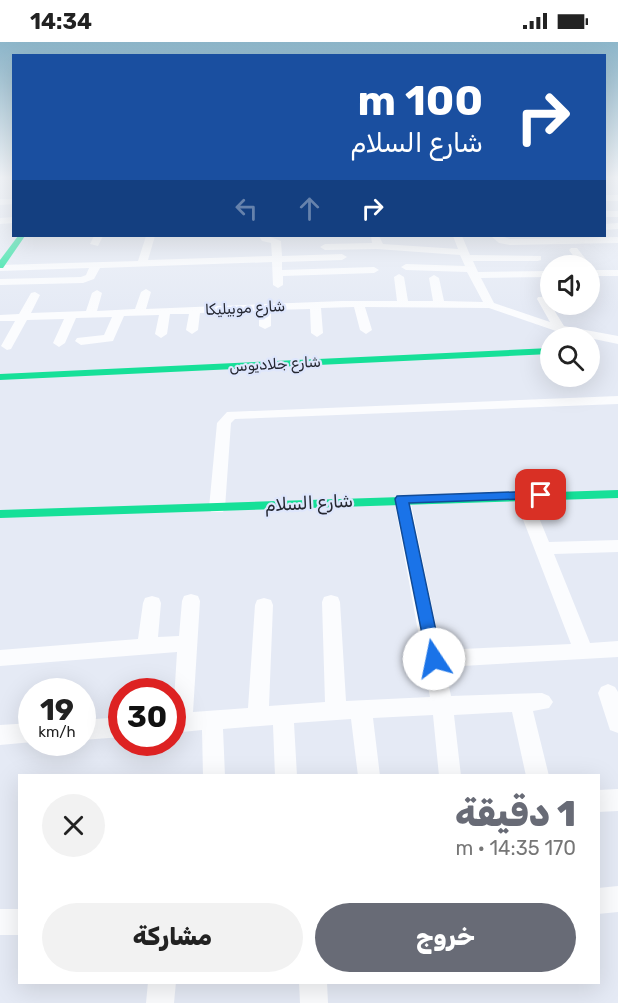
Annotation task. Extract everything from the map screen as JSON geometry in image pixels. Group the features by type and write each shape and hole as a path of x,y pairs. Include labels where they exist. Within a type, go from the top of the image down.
{"street":[{"path":"0,267 20,237"},
{"path":"142,264 150,237"},
{"path":"264,237 276,241 278,285"},
{"path":"458,237 490,305"},
{"path":"497,237 499,240 510,242 618,240"},
{"path":"299,247 376,241 470,264 540,273"},
{"path":"229,260 230,247"},
{"path":"277,253 288,248"},
{"path":"574,250 578,255"},
{"path":"0,267 229,260 277,253 342,257"},
{"path":"402,304 402,272 538,258"},
{"path":"0,282 83,280 90,277 96,265"},
{"path":"278,273 374,270"},
{"path":"600,271 618,273"},
{"path":"434,278 439,304"},
{"path":"139,313 146,292"},
{"path":"90,315 97,293"},
{"path":"7,346 35,295"},
{"path":"359,304 366,330"},
{"name":"شارع موبيليكا","path":"0,318 315,305 439,304 490,305 554,327"},
{"path":"315,305 317,333"},
{"path":"265,307 265,326"},
{"path":"192,330 195,310"},
{"path":"161,334 165,312"},
{"path":"81,341 109,338 119,314"},
{"path":"59,343 71,316"},
{"name":"شارع موبيليكا","path":"600,337 618,341"},
{"path":"600,346 618,341"},
{"name":"شارع جلاديوس","path":"0,377 540,351"},
{"path":"217,508 224,423 228,417 618,400"},
{"name":"شارع السلام","path":"0,514 217,508 402,499 618,494"},
{"path":"522,496 584,650"},
{"path":"402,499 442,705 450,774"},
{"path":"542,548 618,546"},
{"path":"183,678 191,601"},
{"path":"332,602 336,711"},
{"path":"147,646 152,603"},
{"path":"258,717 264,605"},
{"path":"0,658 188,643"},
{"path":"434,659 618,649"},
{"path":"608,693 618,723"},
{"path":"186,722 361,709 542,702"},
{"path":"520,703 538,774"},
{"path":"361,709 369,774"},
{"path":"283,715 286,774"},
{"path":"212,720 214,774"},
{"path":"0,735 18,734"},
{"path":"600,801 618,800"},
{"path":"600,901 618,899"},
{"path":"0,922 18,922"},
{"path":"160,1003 162,984"},
{"path":"313,984 314,1003"}],"traffic: fast":[{"path":"0,266 20,237"},
{"path":"0,377 540,351"},
{"path":"0,514 618,494"}],"route":[{"path":"434,659 402,499 541,495"}]}
